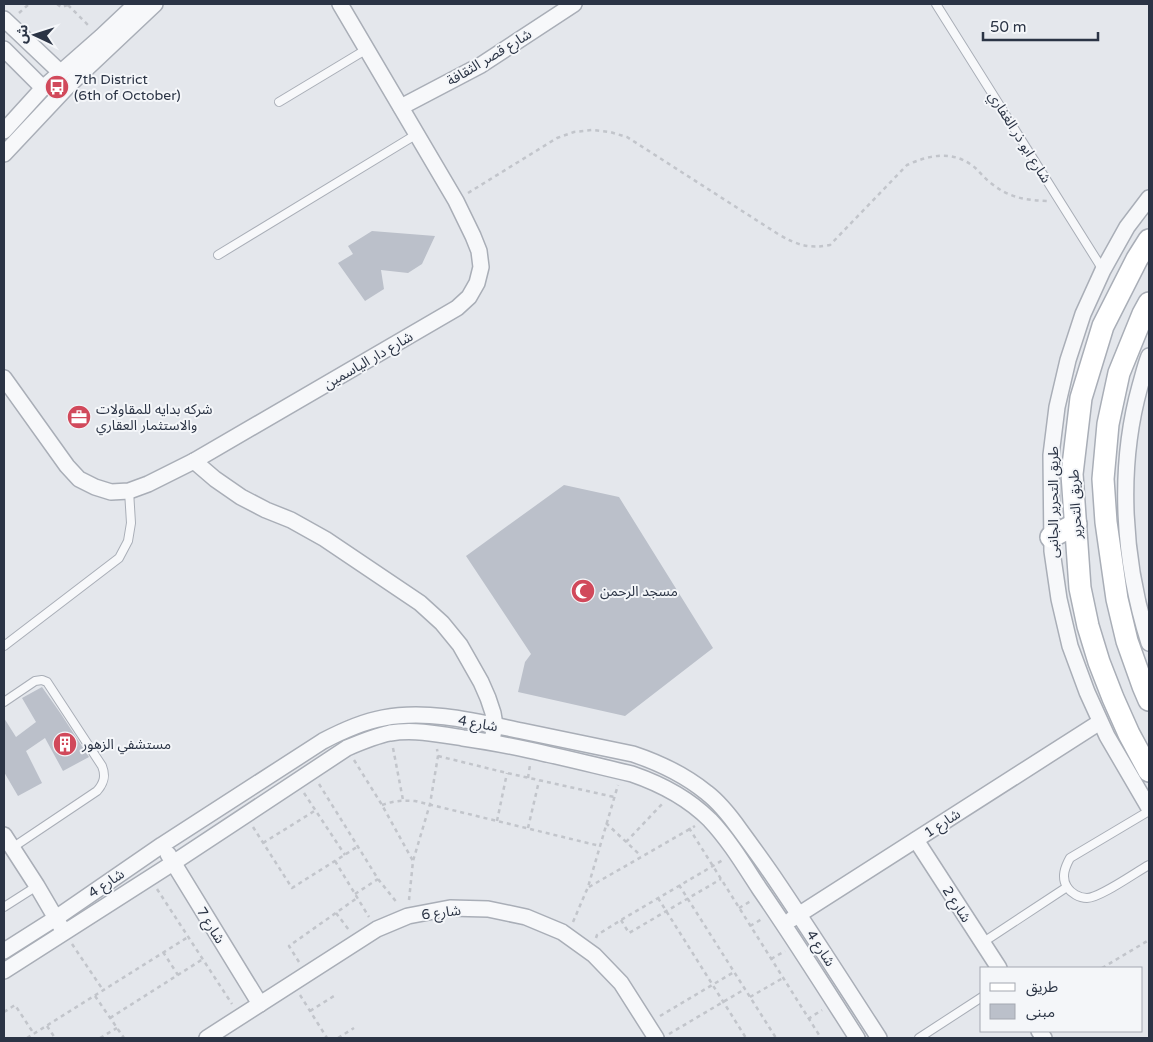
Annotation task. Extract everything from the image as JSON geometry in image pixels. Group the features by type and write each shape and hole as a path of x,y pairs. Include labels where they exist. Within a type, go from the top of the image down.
{"street":[{"path":"4,131 43,88 136,4"},
{"path":"4,154 68,86 155,4"},
{"name":"شارع دار الياسمين","path":"5,384 79,479 94,487 112,492 129,491 148,484 194,461 457,308 469,297 477,283 481,267 480,251 456,201 340,4"},
{"name":"شارع قصر الثقافة","path":"402,107 481,65 574,4"},
{"path":"4,19 60,72"},
{"path":"4,49 43,88"},
{"name":"طريق التحرير الجانبى","path":"1149,198 1127,227 1103,270 1083,314 1068,360 1057,407 1051,455 1052,551 1059,599 1070,646 1100,722 1149,809"},
{"name":"طريق التحرير","path":"1149,240 1137,259 1103,326 1081,398 1072,474 1080,588 1088,626 1113,698 1129,734 1149,770"},
{"path":"1149,303 1119,373 1108,424 1103,479 1106,522 1117,599 1127,641 1149,700"},
{"path":"1149,356 1134,409 1127,456 1126,504 1128,544 1134,583 1149,643"},
{"path":"194,461 241,497 291,520 324,539 420,604 442,623 460,645 488,698 495,725 493,742"},
{"path":"1051,536 1076,524"},
{"name":"شارع 4","path":"4,951 56,918 162,845 323,741 362,723 404,715 425,715 495,725 634,754 673,770 691,781 723,808 757,852 879,1038"},
{"name":"شارع 1","path":"784,924 1100,722"},
{"name":"شارع 4","path":"4,971 173,863 347,748 368,739 390,733 412,732 493,742 632,774 653,781 692,804 710,820 735,852 857,1038"},
{"path":"4,834 64,932"},
{"name":"شارع 2","path":"916,840 998,967"},
{"name":"شارع 7","path":"162,845 260,1004"},
{"name":"شارع 6","path":"207,1038 377,929 408,916 450,908 488,909 526,917 562,932 594,954 621,983 647,1024 663,1036"}],"lane":[{"name":"شارع ابو ذر الغفاري","path":"936,4 1103,270"},
{"path":"279,102 367,49"},
{"path":"218,256 417,134"},
{"path":"4,646 119,558 128,541 131,522 129,491"},
{"path":"4,702 34,681 42,680 47,682 102,766 105,776 97,791 12,848"},
{"path":"1149,809 1070,858 1065,866 1064,877 1067,887 1075,895 1086,899 1098,896 1149,865"},
{"path":"4,907 37,886"},
{"path":"982,943 1067,887"},
{"path":"919,1038 980,998"}],"path":[{"path":"57,4 61,7 65,7 68,4 101,37"},
{"path":"456,201 557,138 574,132 592,130 610,132 627,137 778,234 809,247 830,245 907,165 923,158 940,155 957,157 974,166 984,178 1012,196 1029,200 1061,203"},
{"path":"390,733 403,800"},
{"path":"408,916 413,860 430,804 438,756 435,734"},
{"path":"347,748 413,860"},
{"path":"438,756 507,774 614,797"},
{"path":"311,772 378,879 408,916"},
{"path":"497,820 507,774"},
{"path":"562,932 574,921 588,887 618,786 621,780 632,774"},
{"path":"297,781 345,855"},
{"path":"528,828 540,781"},
{"path":"626,842 674,792"},
{"path":"382,805 403,800 415,801 600,846"},
{"path":"263,843 316,810"},
{"path":"245,816 292,888 358,847"},
{"path":"588,887 689,828 710,820"},
{"path":"606,824 641,856"},
{"path":"689,828 821,1038"},
{"path":"594,954 593,947 597,935 735,852"},
{"path":"335,861 377,929"},
{"path":"149,878 240,1017"},
{"path":"355,894 378,879"},
{"path":"621,920 630,933 721,879"},
{"path":"679,885 776,1038"},
{"path":"307,974 289,946 358,898"},
{"path":"658,898 746,1038"},
{"path":"336,913 357,942"},
{"path":"64,932 103,990"},
{"path":"28,1038 188,937"},
{"path":"1104,967 1149,940"},
{"path":"163,952 178,975"},
{"path":"110,1018 203,959"},
{"path":"647,1024 734,972"},
{"path":"750,997 783,978"},
{"path":"292,983 328,1038"},
{"path":"663,1036 745,989"},
{"path":"95,996 124,1038"},
{"path":"310,1011 334,996"},
{"path":"4,1012 16,1005 34,1034"},
{"path":"47,1026 55,1038"},
{"path":"100,1038 117,1028"},
{"path":"338,1038 354,1028"}],"building":[{"path":"372,231 435,236 422,264 408,273 381,270 384,289 365,301 338,263 353,254 348,246"},
{"name":"مسجد الرحمن","path":"564,485 619,497 713,648 625,716 518,692 525,662 531,654 466,556"},
{"name":"مستشفي الزهور","path":"42,687 89,757 63,771 45,738 26,751 42,783 18,796 4,772 4,718 16,737 36,722 22,698"}],"place":[{"name":"7th District (6th of October)","path":"57,87"},
{"name":"شركه بدايه للمقاولات والاستثمار العقاري","path":"79,417"},
{"name":"مسجد الرحمن","path":"583,591"},
{"name":"مستشفي الزهور","path":"65,744"}]}
